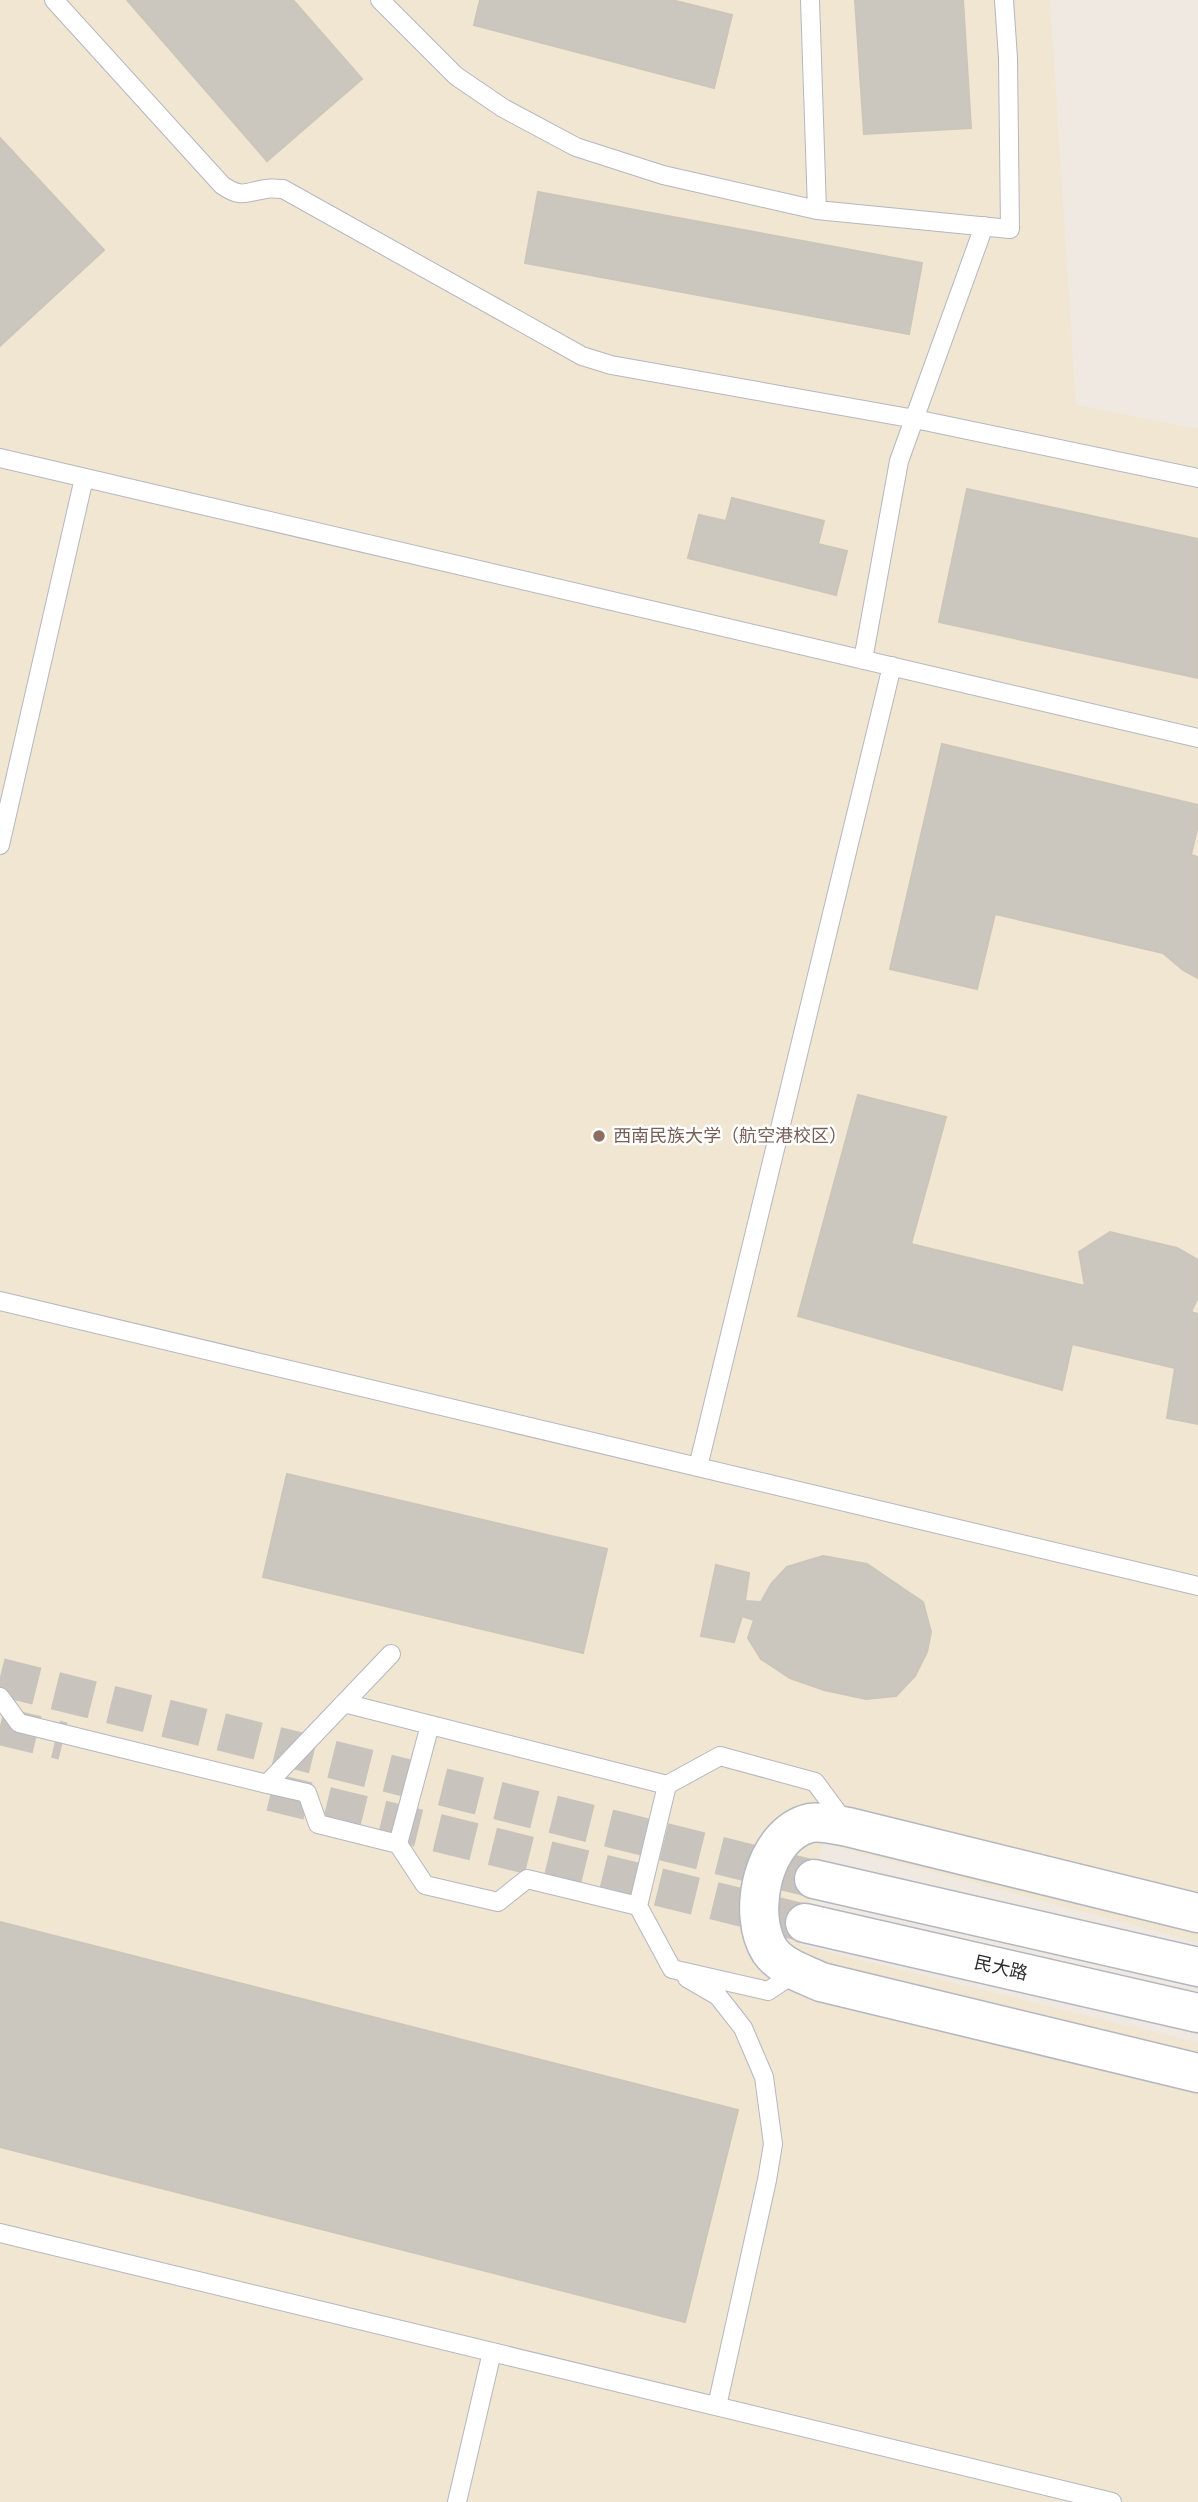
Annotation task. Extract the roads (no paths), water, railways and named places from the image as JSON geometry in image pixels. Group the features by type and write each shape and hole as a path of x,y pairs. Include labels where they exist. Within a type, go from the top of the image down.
{"street":[{"path":"1198,1913 848,1827 812,1822 791,1831 770,1857 763,1876 760,1898 761,1930 771,1952 798,1971 821,1982 1198,2073"},
{"path":"814,1879 1198,1967"},
{"name":"民大路","path":"804,1923 1198,2013"}],"lane":[{"path":"54,0 222,185 234,194 283,189 582,356 611,365 915,419 1198,478"},
{"path":"380,0 456,76 503,108 576,147 663,175 817,210 1010,229 1008,58 1004,0"},
{"path":"810,0 817,210"},
{"path":"863,660 899,461 984,226"},
{"path":"0,458 1198,738"},
{"path":"0,845 84,478"},
{"path":"698,1467 892,666"},
{"path":"0,1301 1198,1586"},
{"path":"268,1784 391,1654"},
{"path":"0,1697 19,1723 307,1793 318,1824 398,1844 425,1885 498,1902 527,1880 638,1906"},
{"path":"344,1703 667,1785 720,1756 815,1782 848,1827"},
{"path":"398,1844 430,1725"},
{"path":"667,1785 638,1906 672,1969 718,1996 743,2028 764,2077 773,2144 717,2406"},
{"path":"672,1969 768,1991 798,1971"},
{"path":"0,2233 1112,2502"},
{"path":"457,2502 492,2352"}],"tunnel":[{"path":"0,1677 814,1879"},
{"path":"0,1726 63,1741"},
{"path":"271,1792 805,1923"}],"place":[{"name":"西南民族大学（航空港校区）","path":"599,1136"}]}
